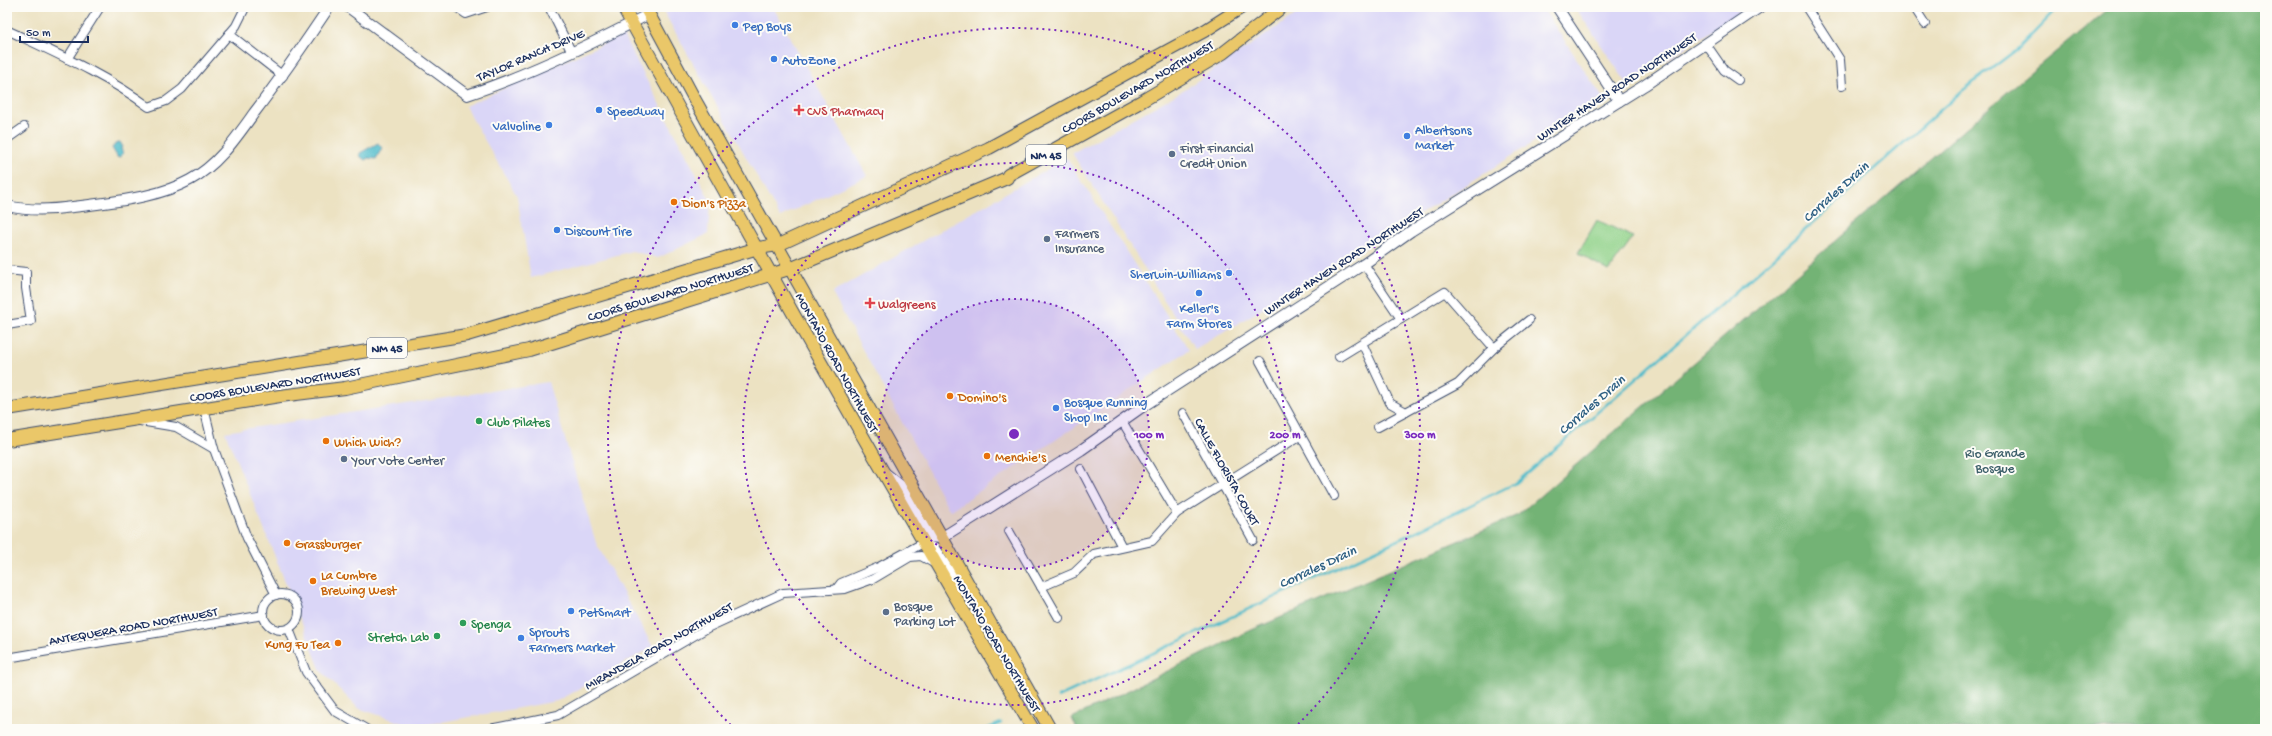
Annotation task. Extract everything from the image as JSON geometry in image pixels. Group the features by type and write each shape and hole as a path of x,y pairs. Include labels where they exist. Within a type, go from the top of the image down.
{"main road":[{"name":"MONTAÑO ROAD NORTHWEST","path":"623,7 923,543 1033,729"},
{"name":"COORS BOULEVARD NORTHWEST","path":"7,409 467,335 758,248 778,245 989,148 1206,30 1242,7"},
{"name":"COORS BOULEVARD NORTHWEST","path":"7,440 204,408 345,388 529,350 792,268 1007,178 1008,175 1142,101 1223,53 1282,7"},
{"name":"MONTAÑO ROAD NORTHWEST","path":"647,10 695,100 792,268 941,538 1050,729"}],"street":[{"path":"67,59 100,7"},
{"path":"7,206 20,209 48,211 118,201 169,190 190,180 211,166 230,146 283,76 329,7"},
{"name":"TAYLOR RANCH DRIVE","path":"348,7 466,95 490,87 571,52 632,23 647,10"},
{"path":"456,7 466,14 487,7"},
{"path":"549,7 571,52"},
{"path":"1557,7 1619,102"},
{"name":"WINTER HAVEN ROAD NORTHWEST","path":"941,538 1080,450 1122,421 1364,264 1411,231 1619,102 1760,7"},
{"path":"1806,7 1840,60 1842,86"},
{"path":"1914,7 1925,24"},
{"path":"7,30 67,59 134,96 149,106 174,96 236,26 244,10"},
{"path":"229,34 283,76"},
{"path":"1706,44 1724,70 1738,80"},
{"path":"7,139 24,127"},
{"path":"1364,264 1401,319"},
{"path":"7,270 26,272 26,288 31,321 7,325"},
{"path":"1339,357 1445,292 1494,348"},
{"path":"1378,427 1458,384 1494,348 1529,320"},
{"path":"1362,343 1390,403 1406,412"},
{"path":"1260,361 1334,496"},
{"path":"204,408 214,449 247,538 276,594"},
{"name":"CALLE FLORISTA COURT","path":"1182,413 1253,540"},
{"path":"129,420 176,427 214,449"},
{"path":"1122,421 1176,513"},
{"path":"1041,587 1074,573 1094,554 1152,541 1176,513 1301,435"},
{"path":"1081,469 1122,547"},
{"path":"883,471 900,485 930,537 941,538"},
{"path":"1009,532 1059,618"},
{"path":"838,588 842,583 879,567 923,543 935,548 962,588 982,610"},
{"name":"MIRANDELA ROAD NORTHWEST","path":"490,729 558,715 709,627 783,593 845,588 873,579 910,557 921,556 935,564"},
{"path":"276,594 288,595 298,604 300,610 298,621 289,629 278,631 267,624 264,615 265,603 276,594"},
{"name":"ANTEQUERA ROAD NORTHWEST","path":"7,658 264,615"},
{"path":"289,629 306,672 335,711 366,729"}],"shaded area":[{"path":"661,7 773,7 867,176 780,217"},
{"path":"1307,7 1542,7 1603,98 1392,232 1195,349 1072,153 1179,93"},
{"path":"1575,7 1747,7 1628,85"},
{"path":"623,35 710,200 708,234 658,258 632,251 531,278 517,196 465,106"},
{"path":"1067,158 1189,350 950,511 832,293"},
{"path":"548,382 596,543 653,647 557,701 414,727 358,708 321,671 225,432"}],"green space":[{"name":"Rio Grande Bosque","path":"2110,7 2265,7 2265,729 1077,729 1072,718 1247,632 1518,515 2012,88"},
{"path":"1597,220 1633,237 1609,271 1578,253"}],"water":[{"path":"117,142 120,142 123,147 121,148 123,154 118,158 112,148"},
{"path":"378,143 382,148 376,159 368,158 365,160 360,156 360,153"}],"waterway":[{"name":"Corrales Drain","path":"1058,697 1413,533 1516,483 1699,324 1962,91 2020,47 2059,7"},
{"name":"Corrales Drain","path":"987,729 1001,723"}],"place":[{"name":"Pep Boys","path":"735,25"},
{"name":"AutoZone","path":"774,59"},
{"name":"Speedway","path":"599,110"},
{"name":"CVS Pharmacy","path":"799,110"},
{"name":"Valvoline","path":"549,125"},
{"name":"Albertsons Market","path":"1407,136"},
{"name":"First Financial Credit Union","path":"1172,154"},
{"name":"Dion's Pizza","path":"674,202"},
{"name":"Discount Tire","path":"557,230"},
{"name":"Farmers Insurance","path":"1047,239"},
{"name":"Sherwin-Williams","path":"1229,273"},
{"name":"Keller's Farm Stores","path":"1199,293"},
{"name":"Walgreens","path":"870,303"},
{"name":"Domino's","path":"950,396"},
{"name":"Bosque Running Shop Inc","path":"1056,408"},
{"name":"Club Pilates","path":"479,421"},
{"name":"Which Wich?","path":"326,441"},
{"name":"Menchie's","path":"987,456"},
{"name":"Your Vote Center","path":"344,459"},
{"name":"Grassburger","path":"287,543"},
{"name":"La Cumbre Brewing West","path":"313,581"},
{"name":"PetSmart","path":"571,611"},
{"name":"Bosque Parking Lot","path":"886,612"},
{"name":"Spenga","path":"463,623"},
{"name":"Stretch Lab","path":"437,636"},
{"name":"Sprouts Farmers Market","path":"521,638"},
{"name":"Kung Fu Tea","path":"338,643"}]}
